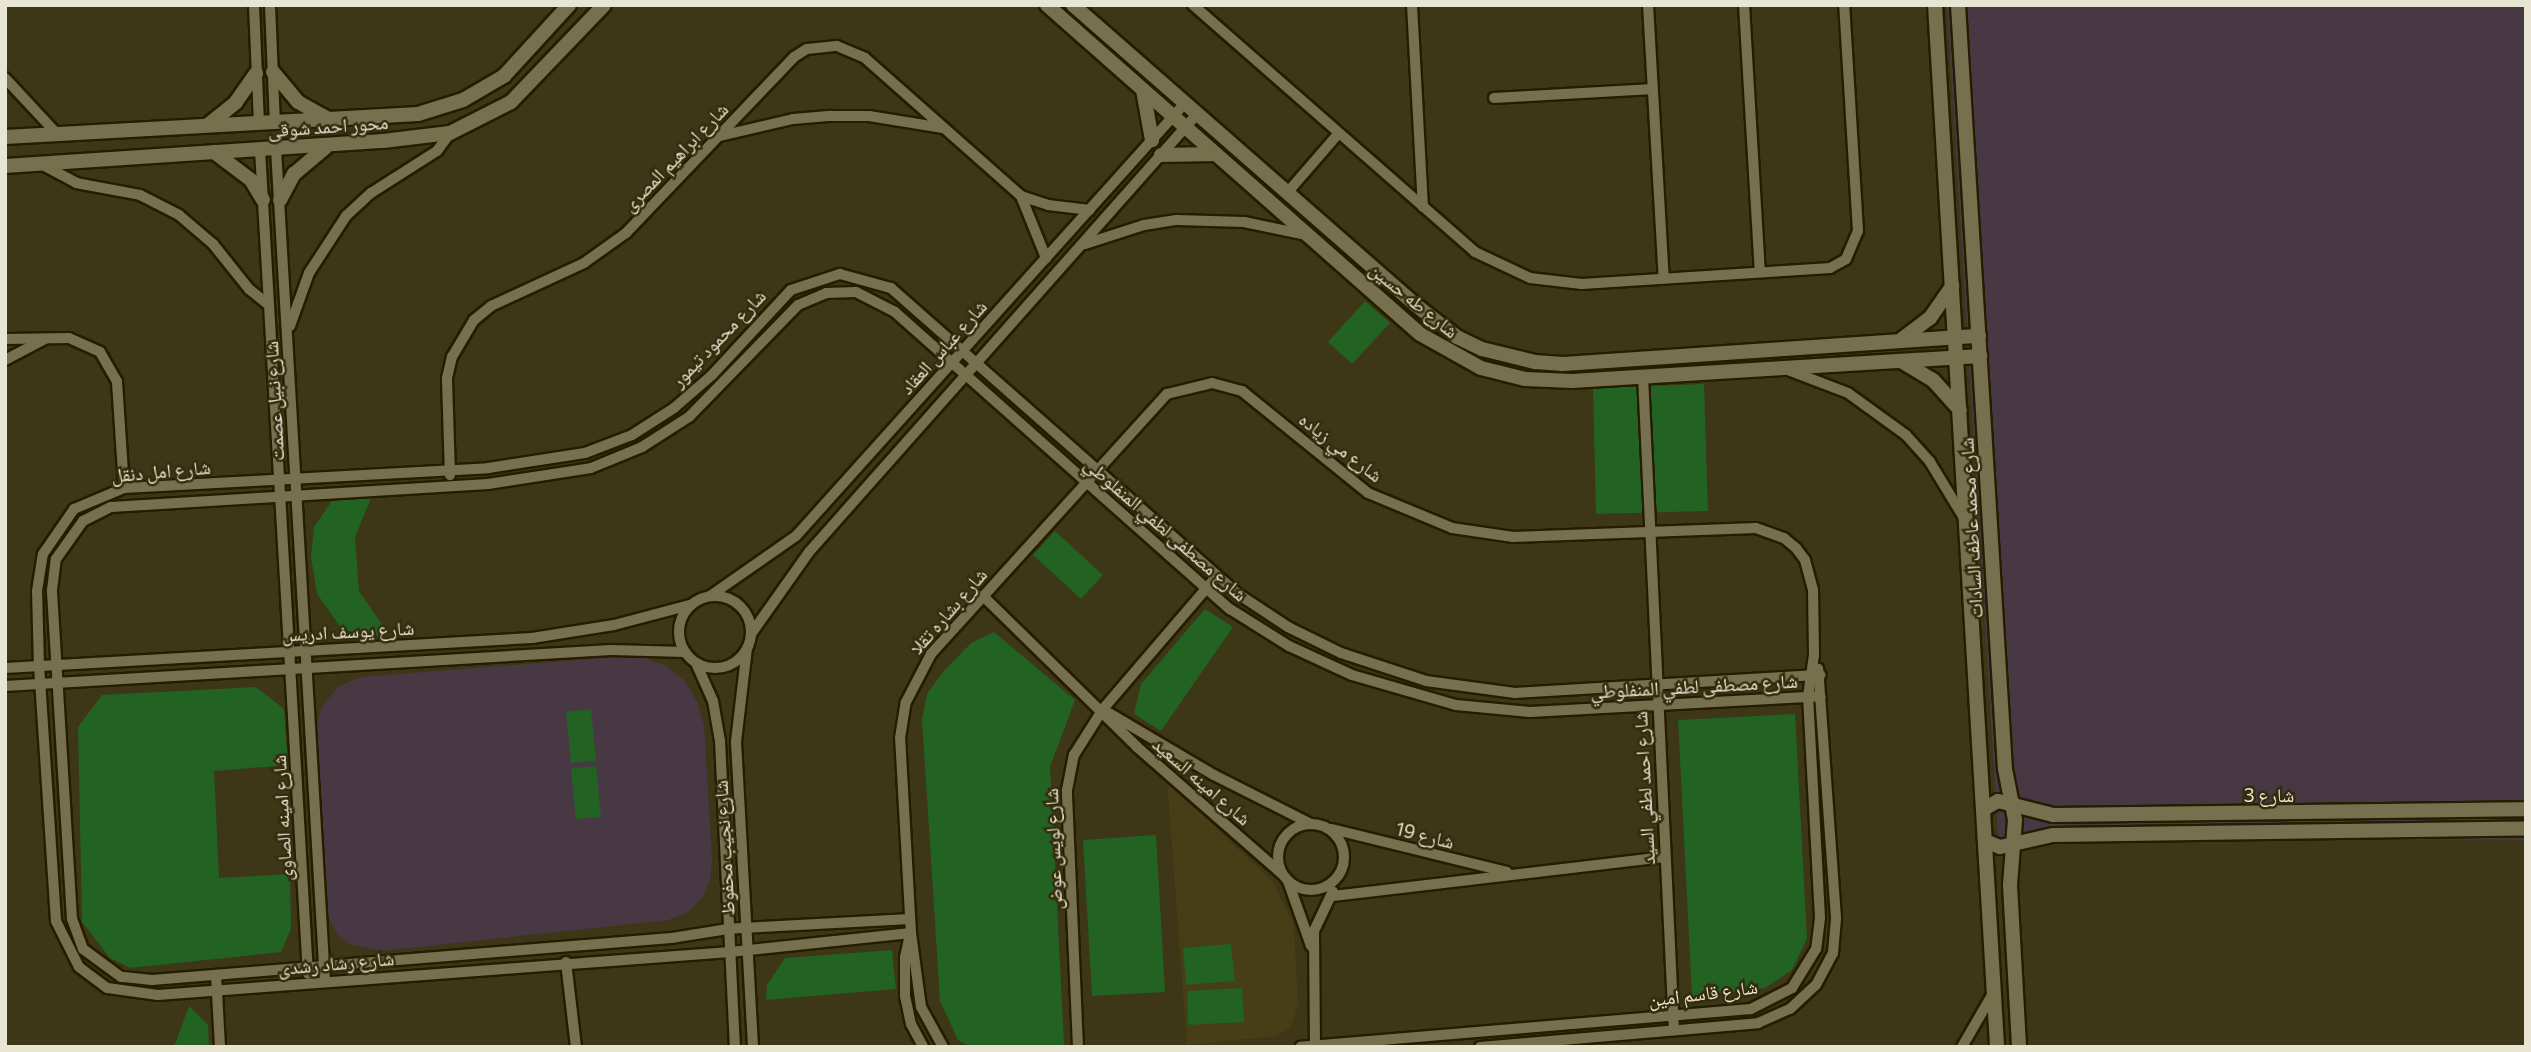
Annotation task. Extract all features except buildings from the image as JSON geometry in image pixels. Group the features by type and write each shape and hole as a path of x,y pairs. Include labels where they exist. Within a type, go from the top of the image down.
{"street":[{"path":"254,5 259,123"},
{"path":"270,5 275,122"},
{"name":"محور احمد شوقى","path":"5,137 418,114 463,100 504,76 569,5"},
{"name":"محور احمد شوقى","path":"5,166 330,145 450,132 511,102 604,5"},
{"name":"شارع طه حسين","path":"1047,5 1420,334 1480,368 1548,382 1980,356"},
{"name":"شارع طه حسين","path":"1073,5 1435,321 1482,349 1535,362 1563,364 1979,336"},
{"path":"1193,5 1475,252 1530,278 1582,284 1830,268 1846,259 1857,239 1844,5"},
{"path":"1412,5 1423,206"},
{"path":"1648,5 1664,279"},
{"path":"1744,5 1760,272"},
{"name":"شارع محمد عاطف السادات","path":"1935,5 1997,1047"},
{"name":"شارع محمد عاطف السادات","path":"1958,5 2005,769 2013,804 2015,844 2010,885 2018,1047"},
{"name":"شارع ابراهيم المصرى","path":"451,486 447,378 452,357 474,320 491,306 561,276 607,248 794,57 822,46 837,46 865,58 1021,196 1048,205 1090,209"},
{"path":"273,72 298,102 332,120"},
{"path":"208,125 236,102 256,73"},
{"path":"5,78 57,134"},
{"path":"1142,89 1152,140"},
{"path":"1493,98 1653,89"},
{"name":"شارع عباس العقاد","path":"710,596 796,536 1185,103"},
{"name":"شارع عباس العقاد","path":"751,634 791,573 1197,114"},
{"path":"719,136 793,119 831,116 907,120 944,128"},
{"path":"288,333 309,273 346,216 370,193 437,151 450,132"},
{"path":"1287,193 1339,133"},
{"path":"279,200 294,174 330,145"},
{"name":"شارع نبيل عصمت","path":"276,149 306,651"},
{"name":"شارع نبيل عصمت","path":"260,150 290,652"},
{"path":"214,152 251,180 263,200"},
{"path":"1161,155 1216,154"},
{"path":"41,163 76,183 140,195 179,215 213,244 248,289 270,304"},
{"name":"شارع ابراهيم المصرى","path":"1021,196 1046,258"},
{"path":"1081,246 1144,225 1177,220 1244,222 1308,235"},
{"name":"شارع محمود تيمور","path":"296,479 536,464 609,445 674,408 791,290 840,274 875,280 891,288 976,364"},
{"path":"1898,342 1930,318 1952,285"},
{"name":"شارع محمود تيمور","path":"297,495 540,478 617,459 689,417 799,304 841,291 884,302 965,376"},
{"path":"5,360 49,337"},
{"path":"5,339 49,337 85,342 110,366 117,382 124,488"},
{"path":"1696,355 1698,373"},
{"path":"728,356 739,367"},
{"path":"1899,361 1933,380 1960,410"},
{"name":"شارع مصطفى لطفي المنفلوطي","path":"976,364 1217,576 1262,611 1314,641 1407,676 1515,693 1656,688 1821,675"},
{"path":"1781,368 1848,393 1906,435 1937,472 1967,524"},
{"name":"شارع مصطفى لطفي المنفلوطي","path":"965,376 1205,589 1289,646 1352,675 1420,698 1530,712 1821,696"},
{"name":"شارع احمد لطفي السيد","path":"1643,376 1647,532 1674,1030"},
{"name":"شارع مي زياده","path":"1095,469 1167,394 1212,383 1242,391 1343,475 1423,519 1513,537 1647,532"},
{"name":"شارع بشاره تقلا","path":"911,933 900,738 906,702 931,654 1095,469"},
{"name":"شارع امل دنقل","path":"39,666 38,572 50,538 74,509 124,488 296,479"},
{"name":"شارع امل دنقل","path":"59,665 52,574 63,545 83,521 127,504 297,495"},
{"name":"شارع قاسم امين","path":"1301,1047 1674,1016 1766,1005 1792,988 1811,963 1820,918 1808,696 1814,655 1811,575 1800,554 1784,538 1756,528 1647,532"},
{"name":"شارع لويس عوض","path":"1078,1047 1067,790 1074,754 1102,709 1217,576"},
{"path":"710,596 722,596 742,608 751,634 747,648 737,661 721,668 696,663 685,652 679,624 690,606 710,596"},
{"name":"شارع امينه السعيد","path":"984,596 1102,709 1137,747 1285,878"},
{"name":"شارع يوسف ادريس","path":"5,668 532,638 614,625 690,606"},
{"name":"شارع نجيب محفوظ","path":"747,648 736,742 753,1047"},
{"name":"شارع يوسف ادريس","path":"5,686 611,650 685,652"},
{"name":"شارع امينه الصاوى","path":"306,651 325,982"},
{"name":"شارع امينه الصاوى","path":"290,652 309,983"},
{"name":"شارع قاسم امين","path":"1480,1047 1674,1030 1774,1017 1805,998 1826,970 1836,918 1821,675 1814,655"},
{"name":"شارع نجيب محفوظ","path":"696,663 718,719 735,1047"},
{"name":"شارع رشاد رشدى","path":"59,665 71,904 80,942 94,961 121,977 152,980 577,946 728,929 910,919"},
{"name":"شارع رشاد رشدى","path":"39,666 57,921 69,953 92,979 123,994 217,990 579,961 730,953 911,933"},
{"name":"شارع امينه السعيد","path":"1102,709 1214,775 1311,824"},
{"path":"1983,809 1998,801 2013,804"},
{"name":"شارع 3","path":"2013,804 2053,816 2526,810"},
{"path":"1312,951 1278,858 1282,841 1295,828 1311,824 1328,828 1340,840 1345,857 1335,880 1333,895 1321,912 1312,951 1315,1046"},
{"name":"شارع 19","path":"1328,828 1515,874"},
{"name":"شارع 3","path":"1986,841 2000,847 2053,835 2526,828"},
{"name":"شارع 19","path":"1333,895 1665,857"},
{"path":"1285,878 1302,890 1319,890 1333,895"},
{"path":"1319,890 1335,880"},
{"path":"911,933 905,957 905,996 911,1024 923,1047"},
{"path":"911,933 921,1007 943,1047"},
{"path":"577,946 579,961"},
{"path":"566,962 576,1047"},
{"path":"216,975 220,1047"},
{"path":"1962,1047 1994,991"}],"shaded area":[{"path":"1947,5 2526,5 2526,840 2068,838 1999,853"},
{"path":"641,657 665,665 684,680 697,701 704,725 712,860 710,881 701,899 687,913 668,920 381,951 349,944 337,934 329,919 316,730 322,706 338,687 361,677"},
{"path":"1167,781 1273,882 1294,925 1298,1006 1290,1028 1276,1036 1187,1045"}],"green space":[{"path":"1365,301 1390,323 1352,364 1328,342"},
{"path":"1704,384 1708,511 1596,514 1593,388"},
{"path":"371,498 355,537 359,591 388,633 367,637 341,628 317,594 311,557 314,527 332,501"},
{"path":"1055,531 1103,575 1081,599 1033,555"},
{"path":"1205,609 1233,627 1161,731 1134,714 1141,684"},
{"path":"994,632 1075,700 1050,767 1064,1045 971,1047 958,1040 940,1001 922,719 927,694 943,672 971,643"},
{"path":"256,687 284,709 288,765 214,771 219,878 290,874 291,929 281,952 130,968 110,958 82,922 78,727 102,695"},
{"path":"591,709 596,761 571,763 566,712"},
{"path":"1795,714 1807,938 1792,970 1765,988 1692,997 1678,720"},
{"path":"596,766 601,817 576,819 571,768"},
{"path":"1156,835 1165,992 1092,996 1083,840"},
{"path":"1231,944 1235,981 1186,985 1183,948"},
{"path":"892,950 896,989 766,1000 767,985 785,958"},
{"path":"1242,988 1244,1022 1188,1025 1187,991"},
{"path":"189,1006 208,1025 209,1047 174,1047"}]}
